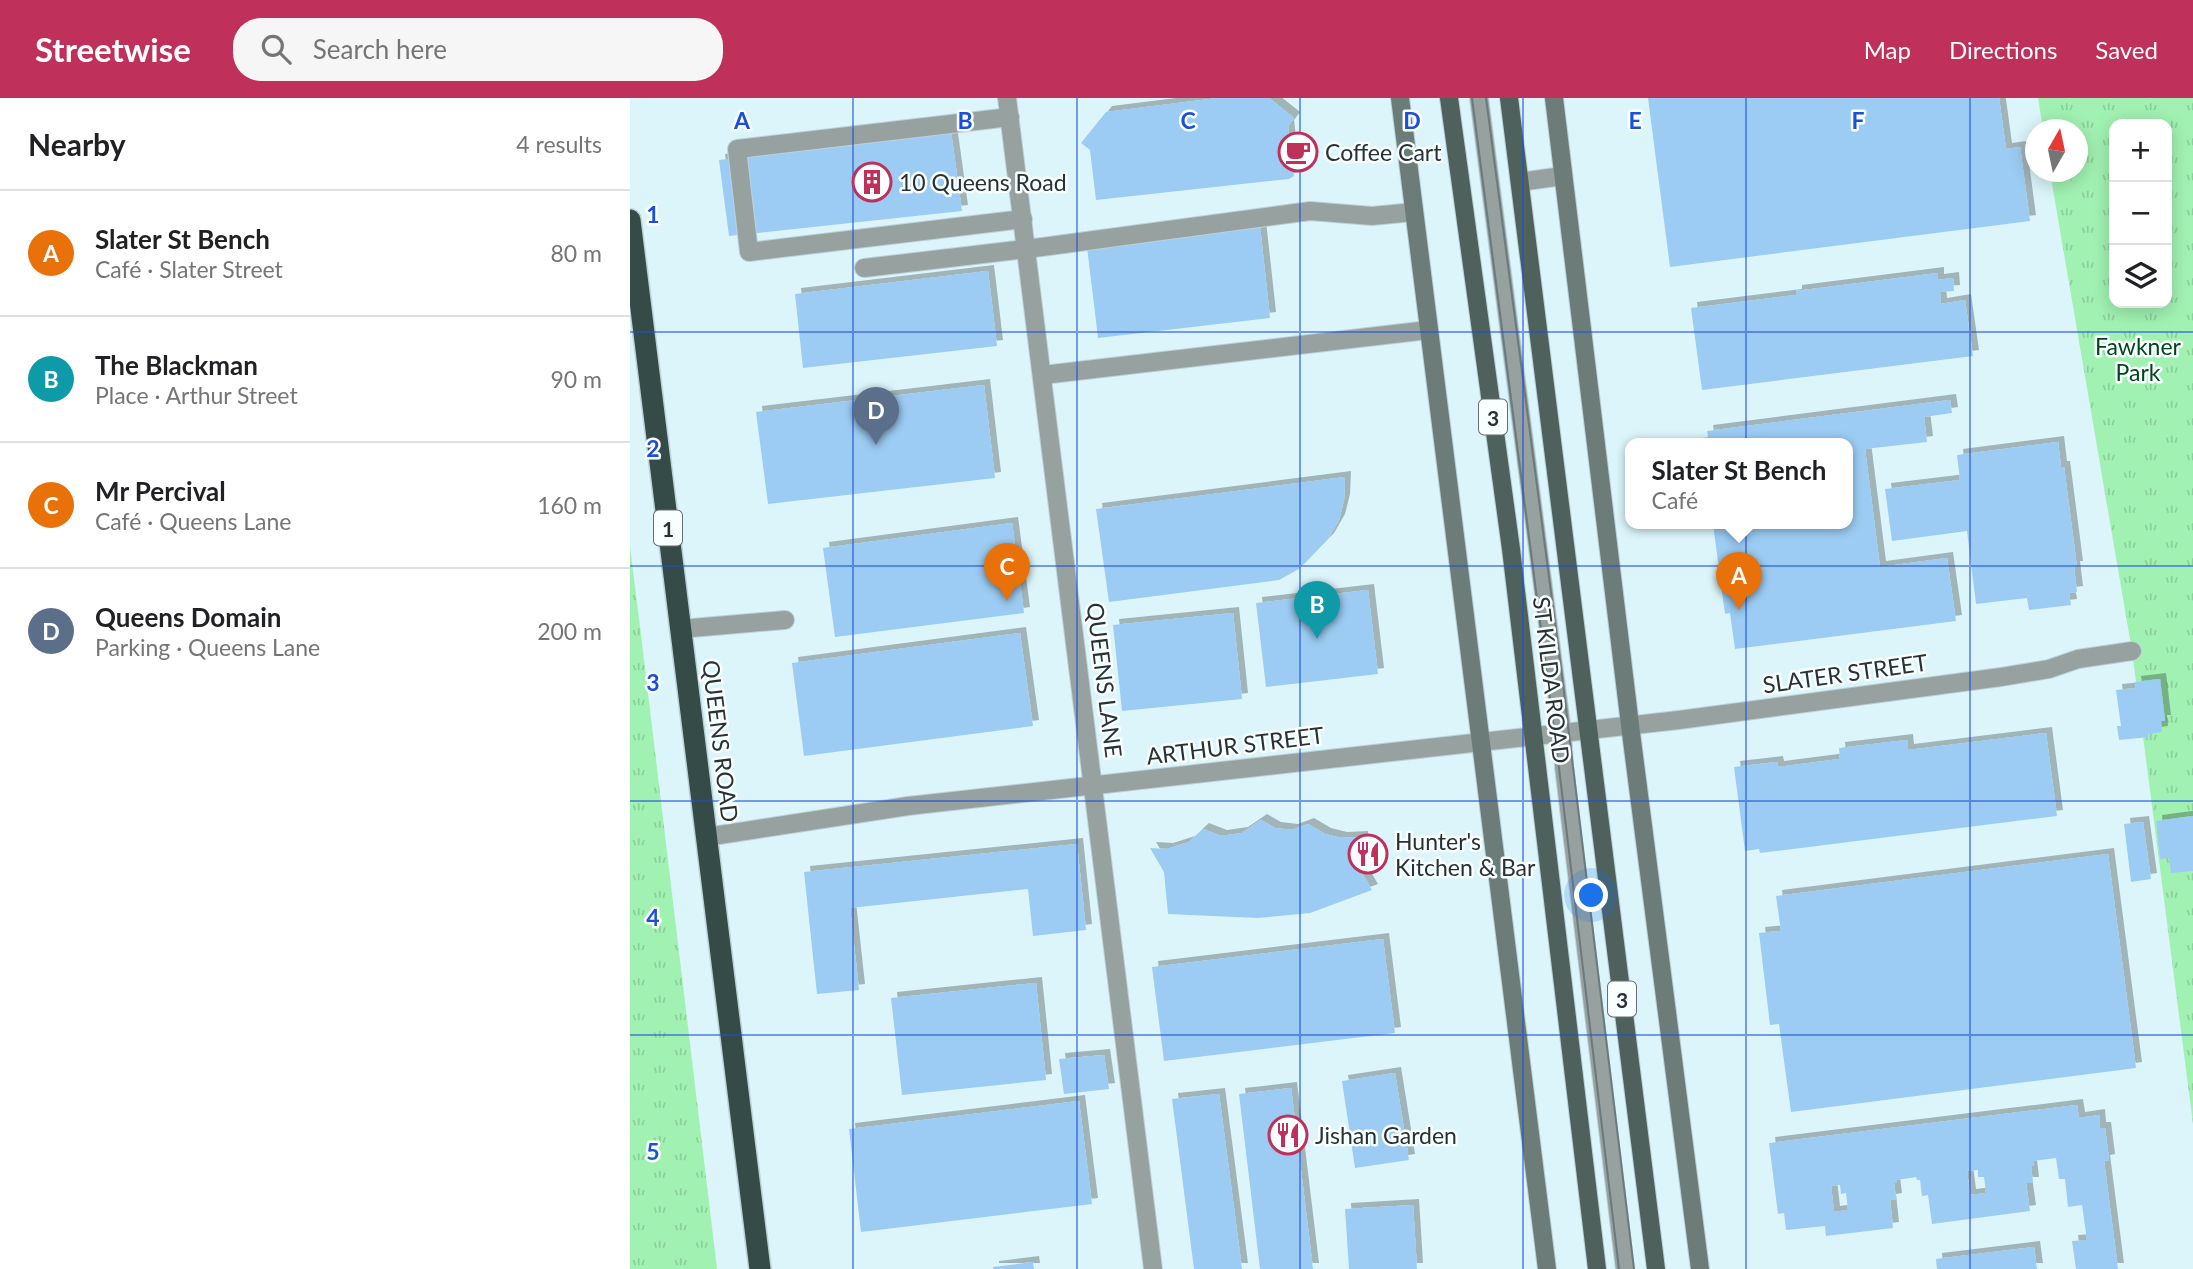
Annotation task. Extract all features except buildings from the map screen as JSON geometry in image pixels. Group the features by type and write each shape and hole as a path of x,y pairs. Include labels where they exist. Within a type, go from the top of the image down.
{"highway":[{"name":"QUEENS ROAD","path":"630,220 760,1269"}],"main road":[{"path":"1399,98 1546,1269"},
{"name":"ST KILDA ROAD","path":"1449,98 1509,535 1597,1269"},
{"name":"ST KILDA ROAD","path":"1509,98 1656,1269"},
{"path":"1554,98 1630,725 1700,1269"}],"street":[{"name":"QUEENS LANE","path":"1007,98 1153,1269"},
{"path":"1479,98 1562,732 1625,1269"},
{"path":"1010,117 737,149 749,252 1023,219"},
{"path":"1520,182 1563,176"},
{"path":"864,268 1310,211 1372,216 1413,212"},
{"path":"1043,375 1428,330"},
{"path":"681,629 785,620"},
{"name":"SLATER STREET","path":"1562,732 2001,677 2132,650"},
{"name":"ARTHUR STREET","path":"706,837 908,806 1562,732"}],"green space":[{"name":"Fawkner Park","path":"2038,98 2193,98 2193,1124 2132,651 2052,182 2088,182 2088,119 2041,119"},
{"path":"630,546 642,643 717,1269 630,1269"}],"tram line":[{"path":"1472,98 1559,768 1619,1269"},
{"path":"1486,98 1562,676 1634,1269"}],"place":[{"name":"Coffee Cart","path":"1298,152"},
{"name":"10 Queens Road","path":"872,182"},
{"name":"Queens Domain","path":"876,445"},
{"name":"Mr Percival","path":"1007,601"},
{"name":"Slater St Bench","path":"1739,610"},
{"name":"The Blackman","path":"1317,639"},
{"name":"Hunter's Kitchen & Bar","path":"1368,854"},
{"name":"Jishan Garden","path":"1288,1135"}]}
